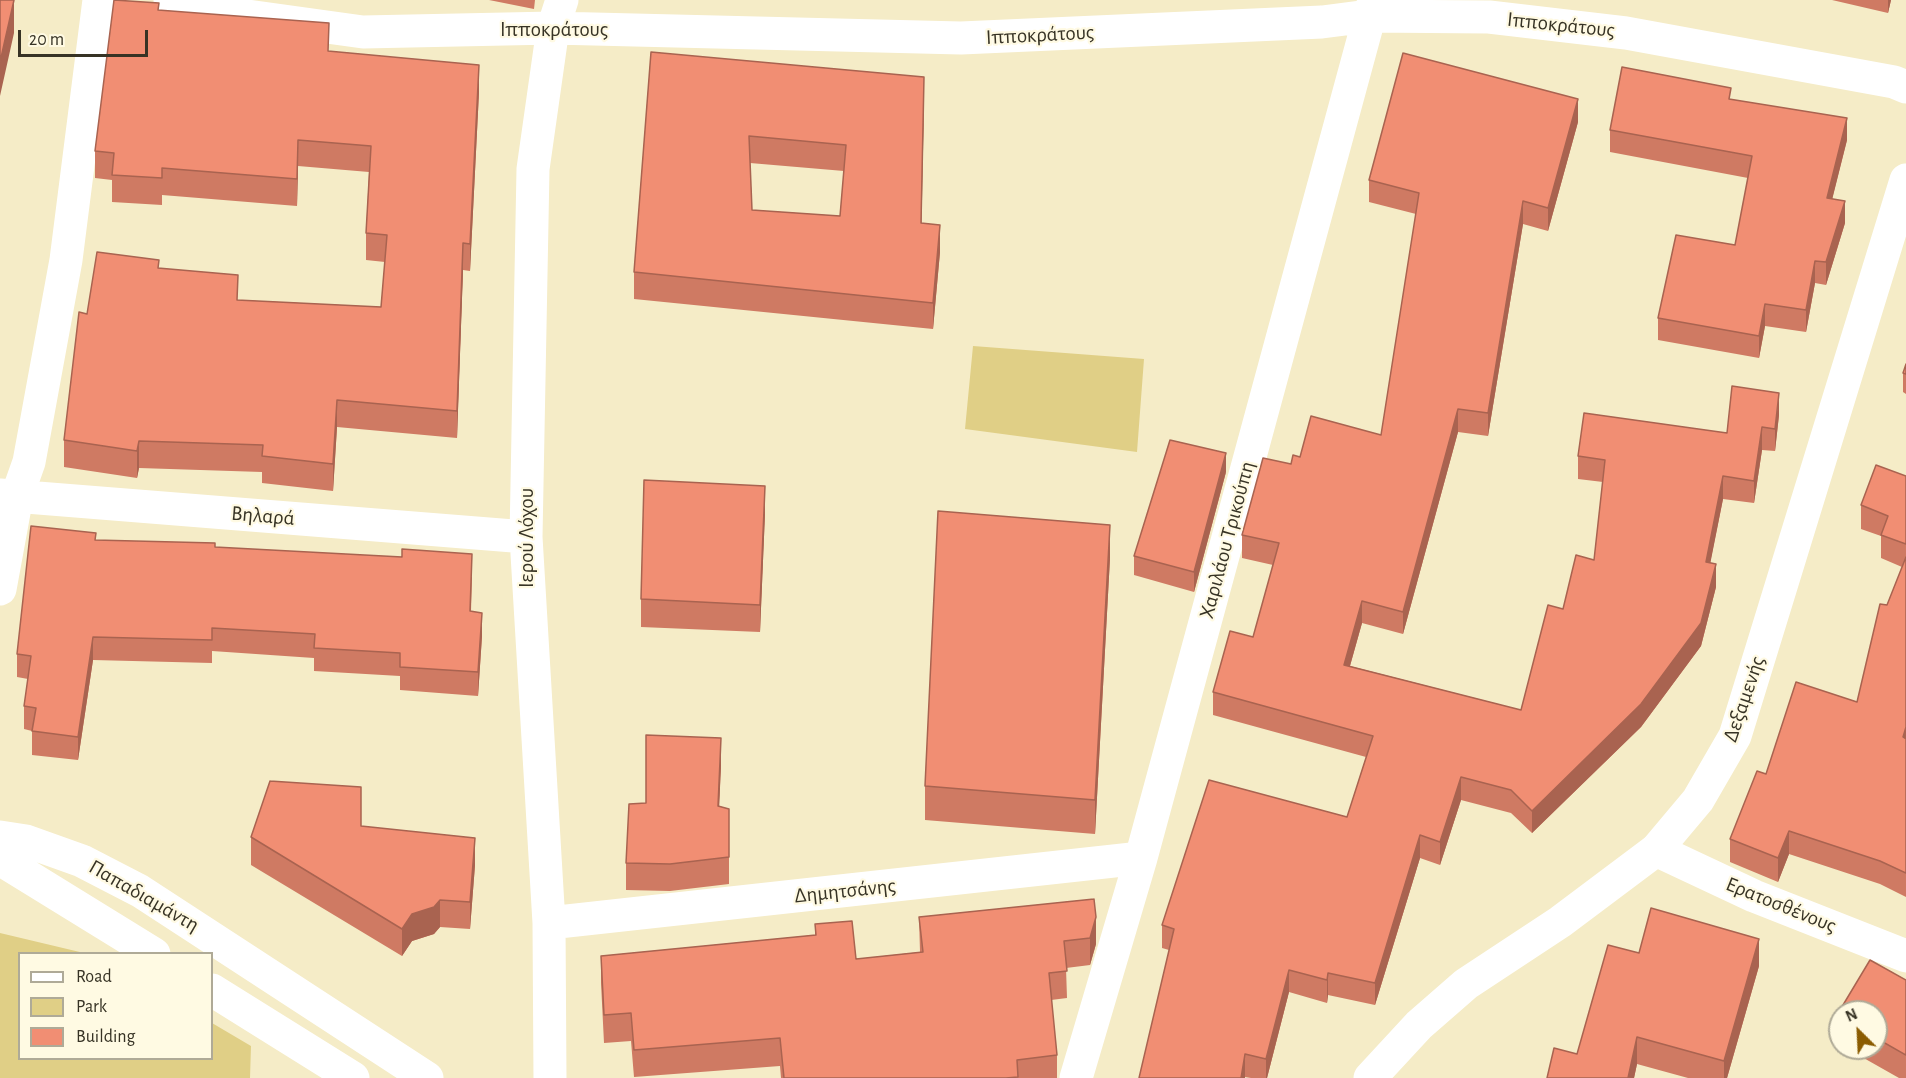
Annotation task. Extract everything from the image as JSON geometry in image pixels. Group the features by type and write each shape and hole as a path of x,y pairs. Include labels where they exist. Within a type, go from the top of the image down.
{"street":[{"path":"0,589 9,495 30,462 66,260 99,0"},
{"name":"Ιπποκράτους","path":"170,0 218,12 363,32 558,14 961,38 1322,22 1371,8 1489,17 1626,33 1894,82 1906,87"},
{"name":"Χαριλάου Τρικούπη","path":"1077,1078 1141,858 1371,8"},
{"name":"Ιερού Λόχου","path":"550,1078 549,923 525,537 533,169 558,14"},
{"name":"Δεξαμενής","path":"1370,1078 1419,1025 1466,984 1560,922 1656,850 1698,800 1735,736 1906,180"},
{"name":"Βηλαρά","path":"9,495 525,537"},
{"name":"Παπαδιαμάντη","path":"0,837 26,841 82,861 140,891 427,1078"},
{"name":"Ερατοσθένους","path":"1656,850 1754,896 1906,956"},
{"name":"Δημητσάνης","path":"549,923 1141,858"},
{"name":"Παπαδιαμάντη","path":"0,859 151,952"},
{"path":"213,991 353,1078"}],"green space":[{"path":"973,346 1144,359 1137,452 965,429"},
{"path":"0,933 80,952 18,952 18,1060 213,1060 213,1024 251,1046 250,1078 0,1078"}],"building":[{"path":"0,0 14,0 0,62"},
{"path":"114,0 159,3 158,10 329,23 328,51 479,65 470,244 463,243 457,411 337,400 333,464 262,456 263,445 139,441 137,451 64,440 79,312 87,314 97,252 159,260 158,268 238,275 237,300 381,307 387,235 366,233 371,146 298,140 297,179 162,168 162,178 112,175 114,153 95,151"},
{"path":"651,52 924,77 921,223 940,225 933,303 634,272","holes":["749,136 846,145 840,216 752,210"]},
{"path":"1403,53 1578,99 1548,208 1523,201 1488,413 1458,409 1403,612 1362,601 1344,665 1521,710 1548,605 1563,609 1576,555 1594,560 1605,460 1578,456 1584,413 1727,433 1732,386 1779,393 1775,429 1762,427 1754,481 1723,476 1706,562 1716,564 1701,623 1641,704 1532,811 1511,790 1461,777 1440,842 1420,835 1375,983 1328,973 1327,980 1289,970 1266,1059 1245,1054 1241,1078 1139,1078 1174,929 1162,925 1209,780 1347,817 1373,736 1213,692 1230,631 1253,637 1279,543 1242,535 1263,458 1291,464 1293,455 1300,457 1311,416 1381,435 1419,193 1369,180"},
{"path":"1622,67 1731,88 1729,99 1847,118 1827,198 1845,201 1826,262 1815,261 1806,310 1765,304 1759,336 1658,318 1676,235 1735,245 1752,156 1610,130"},
{"path":"1170,440 1226,453 1194,572 1134,556"},
{"path":"1876,465 1906,476 1906,544 1881,535 1888,516 1861,505"},
{"path":"644,480 765,486 760,605 641,599"},
{"path":"938,511 1110,525 1095,800 925,786"},
{"path":"31,526 96,533 95,540 215,543 215,547 402,557 402,549 472,554 470,611 482,613 478,672 400,667 400,653 314,648 315,634 212,628 212,640 93,637 78,737 32,731 36,708 24,706 31,656 17,654"},
{"path":"1906,557 1906,727 1903,737 1906,739 1906,873 1880,861 1789,831 1778,858 1730,839 1757,771 1766,774 1796,682 1857,702 1880,604 1887,605"},
{"path":"646,735 721,738 718,806 729,809 729,857 670,864 626,863 629,804 646,803"},
{"path":"270,781 361,787 361,826 475,838 470,902 440,900 434,907 412,914 402,929 251,837"},
{"path":"1094,899 1096,917 1090,938 1064,941 1067,971 1049,973 1057,1055 1017,1060 1018,1077 784,1078 780,1038 634,1050 631,1013 604,1015 601,956 816,935 815,924 852,921 856,959 923,952 919,917"},
{"path":"1651,908 1759,939 1724,1061 1637,1037 1628,1078 1547,1078 1554,1048 1577,1054 1608,945 1639,953"},
{"path":"1870,960 1906,980 1906,1055 1888,1045 1888,1000 1846,1000"}]}
